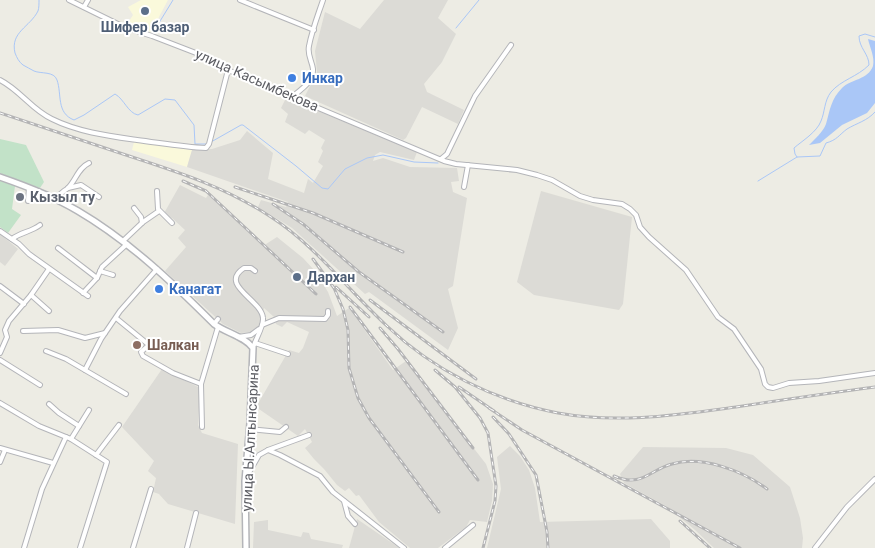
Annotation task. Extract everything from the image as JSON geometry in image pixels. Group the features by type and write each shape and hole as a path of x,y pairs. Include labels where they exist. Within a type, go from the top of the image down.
{"street":[{"name":"улица Касымбекова","path":"69,0 124,27 196,53 228,70 442,160 468,165 517,170 537,175 552,180 580,196 622,204 630,208 636,215 640,227 648,237 686,270 718,317 734,329 761,369 764,384 768,387 773,388 789,383 875,373"},
{"path":"84,7 88,0"},
{"path":"240,0 314,30"},
{"path":"292,97 307,85 313,70 308,56 308,48 323,0"},
{"path":"442,160 448,154 475,96 511,45"},
{"path":"0,80 9,85 44,114 75,128 104,135 179,147 206,148 209,144 228,70"},
{"path":"68,188 78,173 89,163"},
{"path":"464,187 468,165"},
{"name":"улица Ы.Алтынсарина","path":"0,177 56,199 92,219 125,242 157,269 216,325 254,346 250,429 245,481 246,548"},
{"path":"56,199 62,191 80,185 99,196"},
{"path":"28,201 29,188"},
{"path":"157,191 159,211 172,223"},
{"path":"134,208 141,217 142,224"},
{"path":"83,293 125,242 142,224 159,211"},
{"path":"12,239 21,232 34,229 40,225"},
{"path":"0,231 88,296"},
{"path":"58,248 97,278"},
{"path":"255,271 251,268 244,268 237,273 235,280 242,292 261,312 263,318 254,346 288,354"},
{"path":"0,353 7,336 5,330 49,269"},
{"path":"85,370 105,333 120,311 157,269"},
{"path":"100,271 113,275"},
{"path":"0,286 24,304"},
{"path":"32,295 49,311"},
{"path":"238,337 254,334 261,327 279,318 325,319 328,317 328,311"},
{"path":"116,318 149,345 141,352 143,356 174,373 201,384"},
{"path":"202,427 201,384 218,319"},
{"path":"0,330 6,333"},
{"path":"23,331 58,330 85,338 105,333"},
{"path":"46,351 66,359 126,394"},
{"path":"0,360 40,386"},
{"path":"0,403 39,426 66,436 106,461 107,464 80,548"},
{"path":"49,404 78,426"},
{"path":"71,439 89,410"},
{"path":"96,455 119,425"},
{"path":"250,429 280,432 286,427"},
{"path":"245,481 259,455 309,435"},
{"path":"24,548 42,489 66,436"},
{"path":"0,462 2,449 53,463"},
{"path":"268,450 320,476 333,492 404,548"},
{"path":"815,548 848,507 875,479"},
{"path":"133,548 150,489"},
{"path":"344,501 348,516 355,524"},
{"path":"187,548 196,513"},
{"path":"445,548 473,525"}],"shaded area":[{"name":"Шифер базар","path":"141,0 168,0 151,32 127,24 133,15 128,7"},
{"path":"384,0 448,0 438,18 456,34 442,62 424,84 427,92 464,110 458,124 422,107 406,138 403,140 305,96 317,72 315,51 325,12 360,29"},
{"path":"286,98 417,152 414,160 380,152 375,155 373,161 383,158 410,167 457,168 459,181 451,182 453,192 467,198 453,286 448,289 458,328 448,350 369,292 365,294 292,228 258,207 261,200 286,207 288,202 187,167 192,150 212,149 240,140 247,131 273,153 268,179 304,193 308,179 313,183 323,166 318,162 325,140 309,130 305,134 285,122 288,114 281,108"},
{"path":"0,139 26,145 44,182 40,188 0,173"},
{"path":"134,142 192,150 187,167 132,150"},
{"path":"0,181 15,186 12,209 21,215 8,233 0,227"},
{"path":"180,185 206,198 208,195 263,246 277,237 303,258 315,271 328,292 337,316 349,308 393,370 406,361 486,464 493,484 492,501 487,522 470,520 466,527 438,548 410,548 379,522 359,495 356,496 349,488 345,491 337,485 314,459 305,448 312,442 305,429 298,436 256,407 289,350 299,353 309,332 287,322 282,327 276,324 274,317 264,308 260,325 252,332 241,333 223,324 165,271 186,247 178,238 185,230 172,218 163,215"},
{"path":"541,191 632,217 623,304 619,310 534,295 517,282"},
{"path":"0,234 18,249 5,266 0,262"},
{"path":"162,369 200,388 198,425 202,433 238,444 235,524 168,504 159,494 153,492 156,478 148,471 154,461 122,427"},
{"path":"510,446 520,456 529,470 535,488 540,522 651,519 670,541 670,548 487,548 501,489 497,457"},
{"path":"643,447 726,448 753,455 790,487 800,518 803,538 802,548 714,548 666,506 624,483 620,474"},
{"path":"357,519 395,545 399,548 349,548"},
{"path":"268,520 268,530 301,537 303,532 309,533 311,539 343,545 342,548 253,548 254,522"}],"water":[{"path":"868,39 875,41 875,103 867,113 842,125 820,143 809,145 825,127 831,105 838,92 846,85 871,71 873,59"}],"waterway":[{"path":"39,0 39,7 35,17 15,40 15,53 23,65 34,71 50,74 55,77 62,108 68,117 74,120 115,94 131,112 138,115 165,99 175,100 194,125 195,144 208,144"},
{"path":"154,31 173,0"},
{"path":"456,28 479,0"},
{"path":"797,157 794,148 813,133 819,125 831,92 839,84 869,65 859,36 865,34 875,37"},
{"path":"758,181 797,157 820,156 826,143 875,112"},
{"path":"211,142 243,125 322,188 328,189 345,169 367,158 383,155 414,162 438,163"}],"railway":[{"path":"0,113 185,175 220,189 254,206 303,241 405,342 466,382 511,401 558,413 603,418 625,418 691,413 875,387"},
{"path":"183,181 206,191 316,294"},
{"path":"235,187 313,213 403,252"},
{"path":"273,204 303,224 359,272 443,332"},
{"path":"313,259 334,288 343,309 348,330 349,368 358,398 369,418 439,512"},
{"path":"336,287 369,317"},
{"path":"370,300 476,379"},
{"path":"350,307 478,480"},
{"path":"380,328 473,448"},
{"path":"435,370 455,387 480,418 488,433 496,486 495,501 483,548"},
{"path":"459,387 494,411"},
{"path":"489,408 522,430 740,548"},
{"path":"493,417 509,434 536,475 547,532 548,548"},
{"path":"614,476 632,480 645,477 672,464 684,462 709,463 746,476 767,489"},
{"path":"680,521 710,548"}],"place":[{"name":"Шифер базар","path":"145,11"},
{"name":"Инкар","path":"292,78"},
{"name":"Кызыл ту","path":"20,197"},
{"name":"Дархан","path":"297,277"},
{"name":"Канагат","path":"159,289"},
{"name":"Шалкан","path":"137,345"}]}
